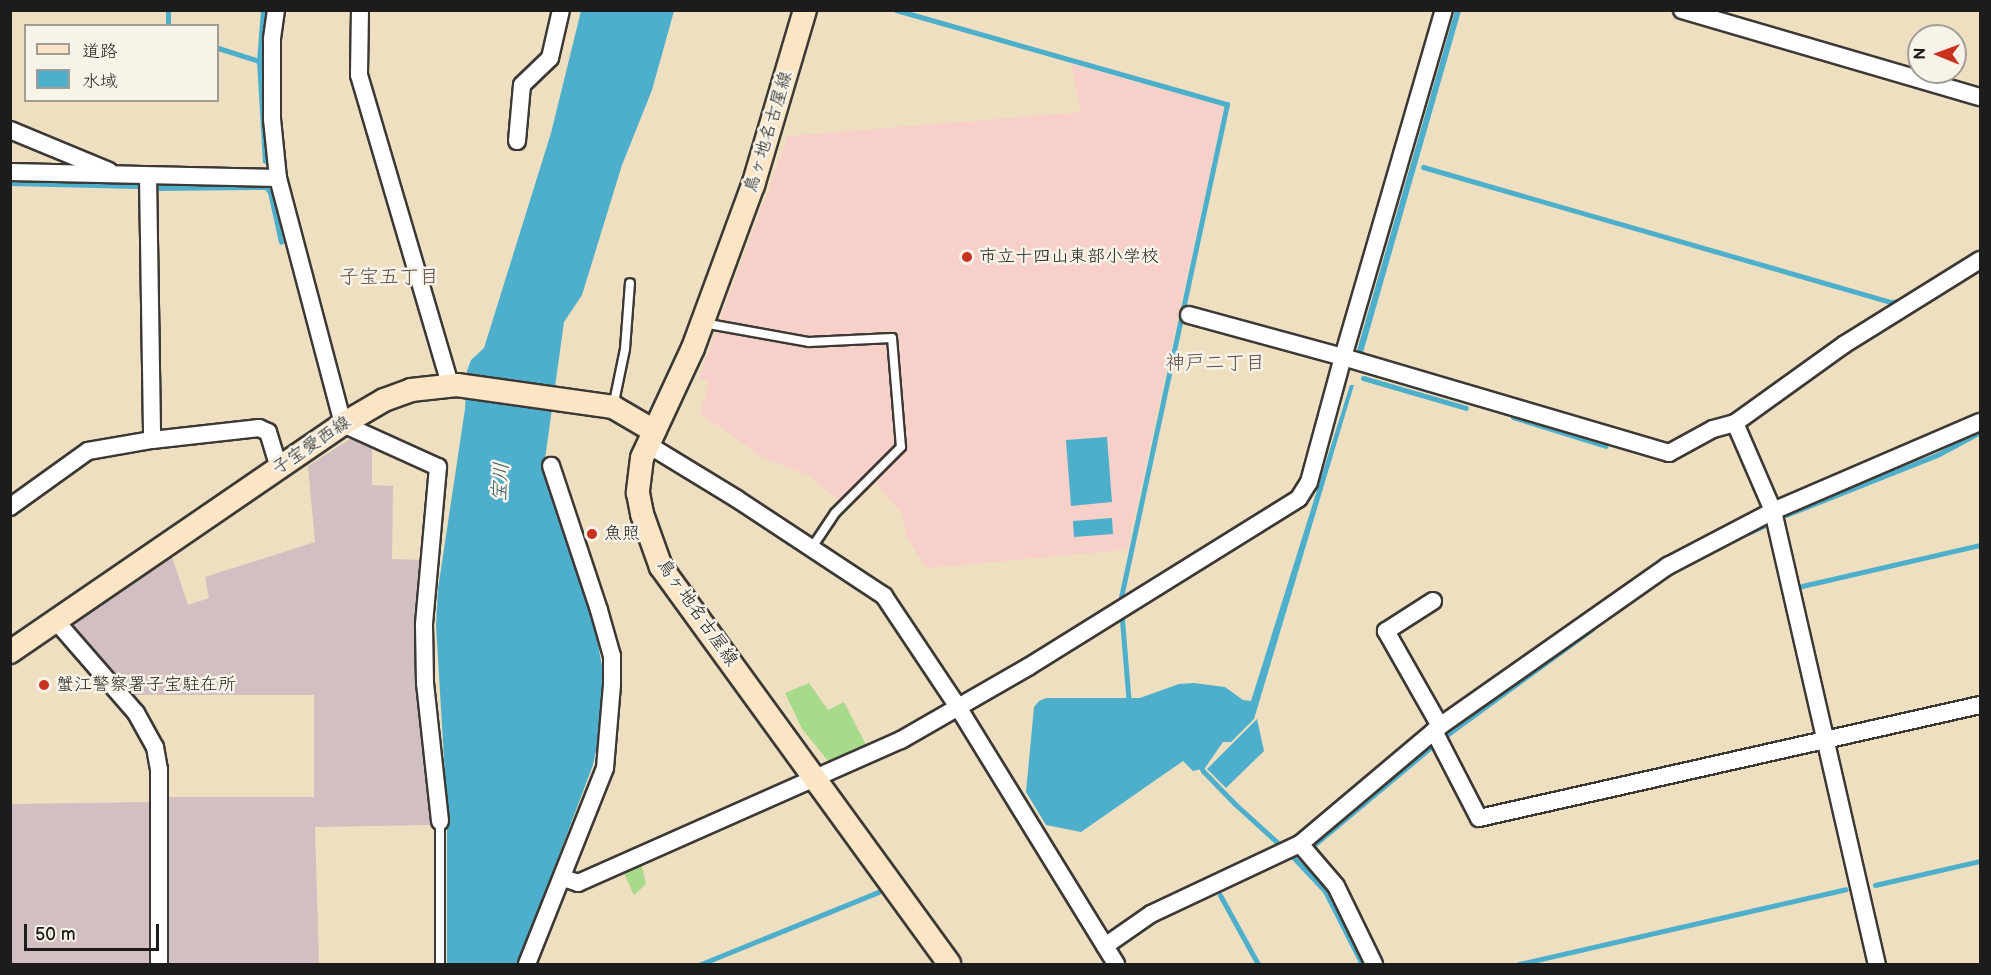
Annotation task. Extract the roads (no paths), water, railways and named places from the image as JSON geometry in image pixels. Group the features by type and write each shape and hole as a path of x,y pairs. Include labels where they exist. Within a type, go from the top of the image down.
{"main road":[{"name":"鳥ヶ地名古屋線","path":"805,10 753,184 702,323 650,438 638,476 638,493 642,514 661,567 949,964"},
{"name":"子宝愛西線","path":"10,652 344,424 384,400 411,390 453,385 613,407 650,438"}],"street":[{"path":"276,10 272,40 272,119 278,178 344,424 438,467 424,625 425,683 440,821"},
{"path":"360,10 359,75 453,385"},
{"path":"517,141 522,85 550,58 561,10"},
{"path":"563,878 578,883 901,740 1028,667 1299,498 1309,482 1342,357 1444,10"},
{"path":"1682,10 1980,97"},
{"path":"10,130 121,176"},
{"path":"10,172 278,178"},
{"path":"147,176 152,440"},
{"path":"1189,315 1342,357 1669,453 1713,429 1735,423 1845,344 1980,260"},
{"path":"1105,946 1150,914 1300,844 1437,728 1668,566 1773,511 1980,422"},
{"path":"1735,423 1773,511 1877,964"},
{"path":"10,507 88,451 152,440 259,428 268,432 279,468"},
{"path":"650,438 811,549 884,596 958,707 1116,964"},
{"path":"527,964 563,878 604,768 610,728 612,656 600,610 551,466"},
{"path":"1433,601 1386,631 1437,728 1479,818 1980,705"},
{"path":"56,621 136,713 155,747 159,770 159,964"},
{"path":"1300,844 1336,886 1374,964"}],"lane":[{"path":"613,407 625,349 630,283"},
{"path":"702,323 809,342 892,338 901,447 835,513 811,549"},
{"path":"440,821 440,964"}],"water":[{"name":"宝川","path":"581,11 674,11 652,90 622,165 582,295 564,322 544,466 593,619 603,671 604,703 593,765 518,964 447,964 447,809 436,625 438,589 465,409 467,371 471,360 484,348 551,133"},
{"path":"1455,11 1461,11 1362,356 1356,354"},
{"path":"1350,385 1354,385 1254,719 1231,742 1223,742 1205,768 1193,771 1183,761 1081,832 1046,825 1026,792 1034,707 1039,701 1046,698 1140,698 1179,684 1194,683 1225,687 1243,700 1251,701"},
{"path":"1107,437 1112,502 1071,506 1066,440"},
{"path":"1112,518 1113,534 1074,537 1073,521"},
{"path":"1257,719 1264,751 1226,788 1207,769"}],"waterway":[{"path":"168,10 168,24"},
{"path":"263,10 259,61 265,161"},
{"path":"896,10 1227,104 1121,597"},
{"path":"219,48 259,61"},
{"path":"1423,167 1891,302 1899,301"},
{"path":"10,183 138,186"},
{"path":"152,188 266,187 270,192 281,242"},
{"path":"1363,378 1466,408"},
{"path":"1513,417 1606,446"},
{"path":"1786,515 1937,455 1980,432"},
{"path":"1748,533 1765,525"},
{"path":"1802,586 1980,545"},
{"path":"1122,620 1129,705"},
{"path":"1448,734 1592,629"},
{"path":"1315,844 1432,746"},
{"path":"1199,763 1203,771 1235,804 1280,845"},
{"path":"1294,858 1325,891 1362,964"},
{"path":"1875,885 1980,861"},
{"path":"1519,964 1846,889"},
{"path":"701,964 878,892"},
{"path":"1220,895 1258,964"}],"place":[{"name":"市立十四山東部小学校","path":"967,257"},
{"name":"魚照","path":"592,534"},
{"name":"蟹江警察署子宝駐在所","path":"44,685"}],"district":[{"name":"子宝五丁目","path":"389,277"},
{"name":"神戸二丁目","path":"1215,363"}]}
